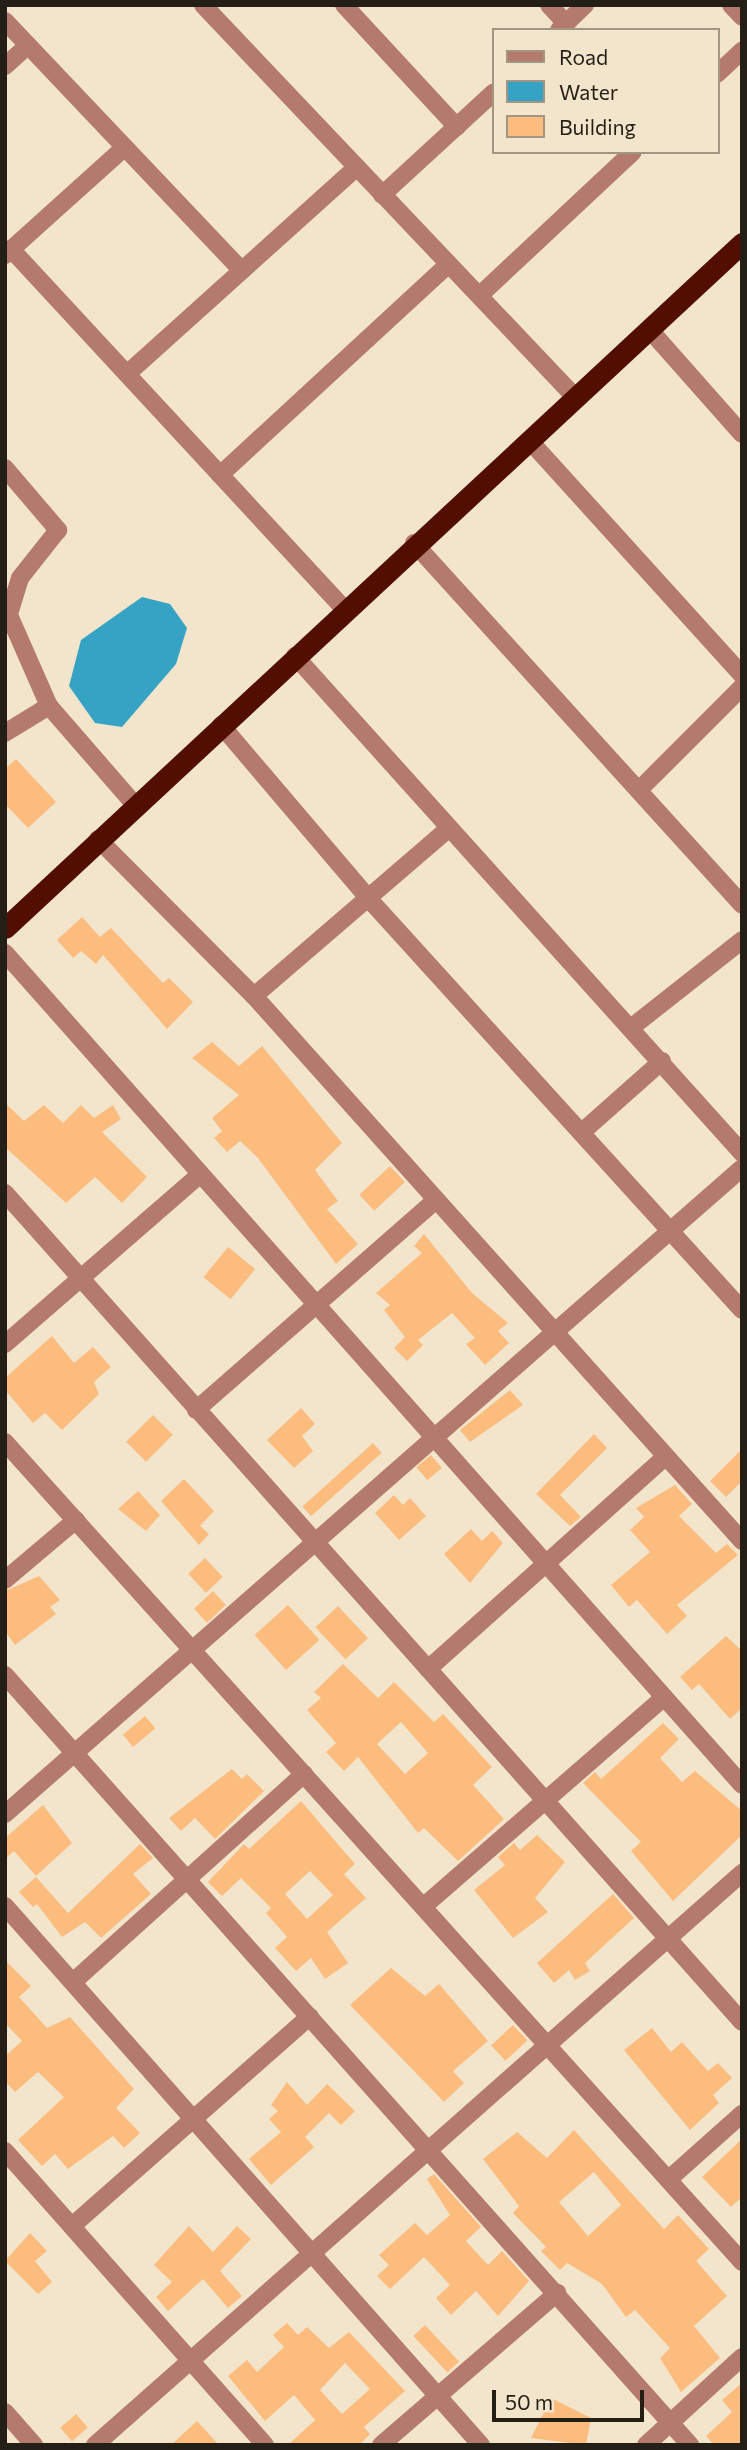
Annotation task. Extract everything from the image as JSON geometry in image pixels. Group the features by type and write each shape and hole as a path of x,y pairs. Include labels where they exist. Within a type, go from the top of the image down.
{"highway":[{"path":"5,928 344,609 742,243"}],"street":[{"path":"203,5 575,397"},
{"path":"344,5 457,127"},
{"path":"549,5 563,27 585,5"},
{"path":"731,5 742,17"},
{"path":"5,21 242,271"},
{"path":"5,66 28,45"},
{"path":"719,72 742,51"},
{"path":"382,195 491,95"},
{"path":"124,148 8,252 127,374 344,609"},
{"path":"480,295 631,154"},
{"path":"127,374 357,167"},
{"path":"220,475 449,264"},
{"path":"649,329 742,434"},
{"path":"529,440 742,675"},
{"path":"7,475 58,530 20,578 9,615 49,706 135,805"},
{"path":"414,544 640,789 742,905"},
{"path":"295,656 632,1027 742,1153"},
{"path":"640,789 742,687"},
{"path":"5,733 49,706"},
{"path":"221,725 368,898 742,1310"},
{"path":"254,996 449,828"},
{"path":"98,839 254,996 742,1541"},
{"path":"632,1027 742,940"},
{"path":"5,953 198,1176 742,1785"},
{"path":"582,1132 662,1061"},
{"path":"5,1814 742,1168"},
{"path":"5,1344 198,1176"},
{"path":"5,1192 742,2022"},
{"path":"196,1410 436,1200"},
{"path":"5,1442 742,2262"},
{"path":"428,1669 666,1456"},
{"path":"5,1580 76,1520"},
{"path":"5,1675 690,2445"},
{"path":"424,1906 663,1698"},
{"path":"73,1982 188,1882 304,1774"},
{"path":"95,2445 187,2358 742,1873"},
{"path":"5,1906 312,2249 481,2445"},
{"path":"72,2225 310,2016"},
{"path":"669,2179 742,2114"},
{"path":"5,2151 265,2445"},
{"path":"381,2445 557,2293"},
{"path":"646,2445 742,2357"},
{"path":"5,2412 34,2445"}],"water":[{"path":"142,597 170,604 187,628 176,664 122,727 95,723 69,686 81,640"}],"building":[{"path":"16,759 56,802 28,828 5,804 5,769"},
{"path":"82,917 100,937 111,928 163,983 169,978 193,1002 167,1029 103,955 96,964 81,951 73,958 57,940"},
{"path":"212,1042 239,1066 262,1046 342,1143 315,1170 338,1201 327,1209 358,1244 336,1264 258,1158 240,1141 227,1152 214,1138 222,1131 212,1118 239,1095 192,1058"},
{"path":"5,1103 24,1121 44,1105 63,1123 81,1105 94,1118 113,1105 121,1119 102,1132 147,1177 122,1203 95,1177 66,1203 5,1147"},
{"path":"390,1166 405,1182 374,1211 359,1195"},
{"path":"424,1234 472,1293 508,1323 498,1331 509,1343 485,1365 466,1344 475,1338 452,1313 418,1340 423,1345 407,1361 394,1348 405,1337 384,1310 390,1305 376,1293 422,1253 414,1246"},
{"path":"228,1247 255,1269 231,1299 203,1277"},
{"path":"52,1336 74,1363 93,1347 111,1367 94,1382 99,1394 62,1430 45,1413 33,1423 5,1390 5,1378"},
{"path":"510,1390 523,1405 470,1442 460,1430"},
{"path":"301,1408 315,1424 302,1436 313,1451 294,1468 267,1440"},
{"path":"153,1415 173,1435 146,1462 126,1442"},
{"path":"594,1434 607,1448 560,1495 581,1517 570,1526 536,1494"},
{"path":"373,1443 382,1453 311,1516 302,1507"},
{"path":"742,1449 742,1481 726,1497 710,1481"},
{"path":"431,1455 442,1468 427,1480 416,1467"},
{"path":"184,1479 214,1511 200,1526 209,1534 199,1545 161,1501"},
{"path":"675,1485 692,1504 679,1516 716,1553 727,1544 738,1555 677,1605 687,1616 667,1634 637,1600 629,1607 611,1585 650,1552 630,1530 644,1517 636,1508"},
{"path":"138,1491 160,1515 146,1531 118,1509"},
{"path":"394,1495 403,1505 410,1498 426,1516 399,1540 375,1513"},
{"path":"471,1529 482,1541 492,1531 503,1543 470,1583 444,1554"},
{"path":"205,1558 223,1577 206,1593 188,1574"},
{"path":"39,1576 60,1600 50,1607 56,1614 15,1645 5,1631 5,1591"},
{"path":"213,1591 226,1605 207,1623 194,1609"},
{"path":"288,1605 319,1640 286,1670 255,1635"},
{"path":"338,1606 368,1638 345,1659 315,1627"},
{"path":"726,1636 742,1651 742,1708 730,1719 699,1684 692,1690 680,1677"},
{"path":"343,1664 378,1698 394,1682 434,1722 443,1714 492,1767 473,1785 504,1819 458,1861 424,1828 418,1833 358,1757 344,1771 326,1752 336,1743 307,1710 321,1698 314,1692","holes":["401,1722 428,1753 405,1774 377,1744"]},
{"path":"145,1716 155,1728 133,1747 123,1735"},
{"path":"663,1723 679,1739 660,1758 682,1782 695,1771 742,1811 742,1835 673,1901 631,1851 641,1842 583,1783 595,1772 601,1779"},
{"path":"232,1769 242,1779 247,1774 264,1791 215,1839 195,1818 181,1831 169,1818"},
{"path":"301,1801 355,1864 344,1874 366,1898 327,1932 348,1963 325,1979 311,1958 296,1971 275,1948 287,1937 266,1913 271,1908 241,1878 222,1896 208,1882 244,1844 249,1849","holes":["310,1871 333,1895 307,1919 285,1894"]},
{"path":"43,1805 72,1843 36,1876 14,1851 5,1859 5,1838"},
{"path":"537,1835 565,1862 535,1898 548,1912 513,1938 474,1890 505,1865 498,1857 514,1843 520,1850"},
{"path":"140,1844 153,1858 133,1874 151,1894 101,1938 85,1922 62,1937 37,1904 33,1907 19,1892 36,1877 68,1913"},
{"path":"613,1894 634,1918 585,1963 590,1971 575,1980 569,1970 554,1983 537,1963"},
{"path":"5,1960 31,1986 19,1997 47,2028 70,2017 134,2089 116,2108 140,2133 124,2148 113,2136 68,2169 55,2154 42,2166 18,2140 64,2097 38,2072 15,2092 5,2081 5,2056 22,2041 5,2023"},
{"path":"391,1968 425,1996 439,1984 488,2041 453,2071 464,2083 444,2102 350,2005"},
{"path":"513,2025 527,2040 505,2061 491,2045"},
{"path":"652,2028 671,2052 682,2042 708,2071 718,2063 732,2078 713,2095 719,2103 690,2130 624,2050"},
{"path":"287,2082 307,2105 327,2084 355,2111 341,2125 329,2113 305,2137 314,2147 271,2185 249,2159 281,2132 269,2119 278,2111 271,2105"},
{"path":"574,2130 664,2229 678,2215 709,2249 696,2261 727,2296 694,2326 720,2358 681,2392 660,2358 670,2348 635,2310 626,2317 602,2284 567,2263 560,2270 541,2251 546,2247 513,2213 519,2206 483,2159 517,2132 547,2158","holes":["594,2172 621,2205 588,2236 559,2202"]},
{"path":"742,2139 742,2197 731,2207 702,2177"},
{"path":"434,2174 481,2227 466,2241 488,2265 502,2251 529,2281 498,2316 476,2291 451,2315 436,2298 450,2285 424,2257 390,2289 377,2276 389,2265 379,2255 415,2223 427,2235 450,2215 427,2179"},
{"path":"189,2226 213,2252 237,2226 251,2239 220,2271 242,2296 228,2308 203,2279 168,2311 156,2297 172,2282 154,2265"},
{"path":"30,2233 47,2251 35,2261 52,2282 38,2294 5,2261"},
{"path":"287,2323 298,2335 307,2327 329,2348 349,2332 405,2391 364,2427 370,2434 359,2445 288,2445 315,2420 294,2395 265,2421 228,2376 247,2360 257,2372 284,2347 273,2335","holes":["345,2363 370,2389 342,2414 320,2390"]},
{"path":"425,2325 459,2362 447,2372 413,2336"},
{"path":"742,2383 742,2445 714,2445 706,2436 732,2412 722,2400"},
{"path":"551,2398 591,2418 586,2445 531,2438"},
{"path":"76,2414 88,2428 72,2441 60,2428"},
{"path":"197,2421 219,2445 171,2445"}]}
